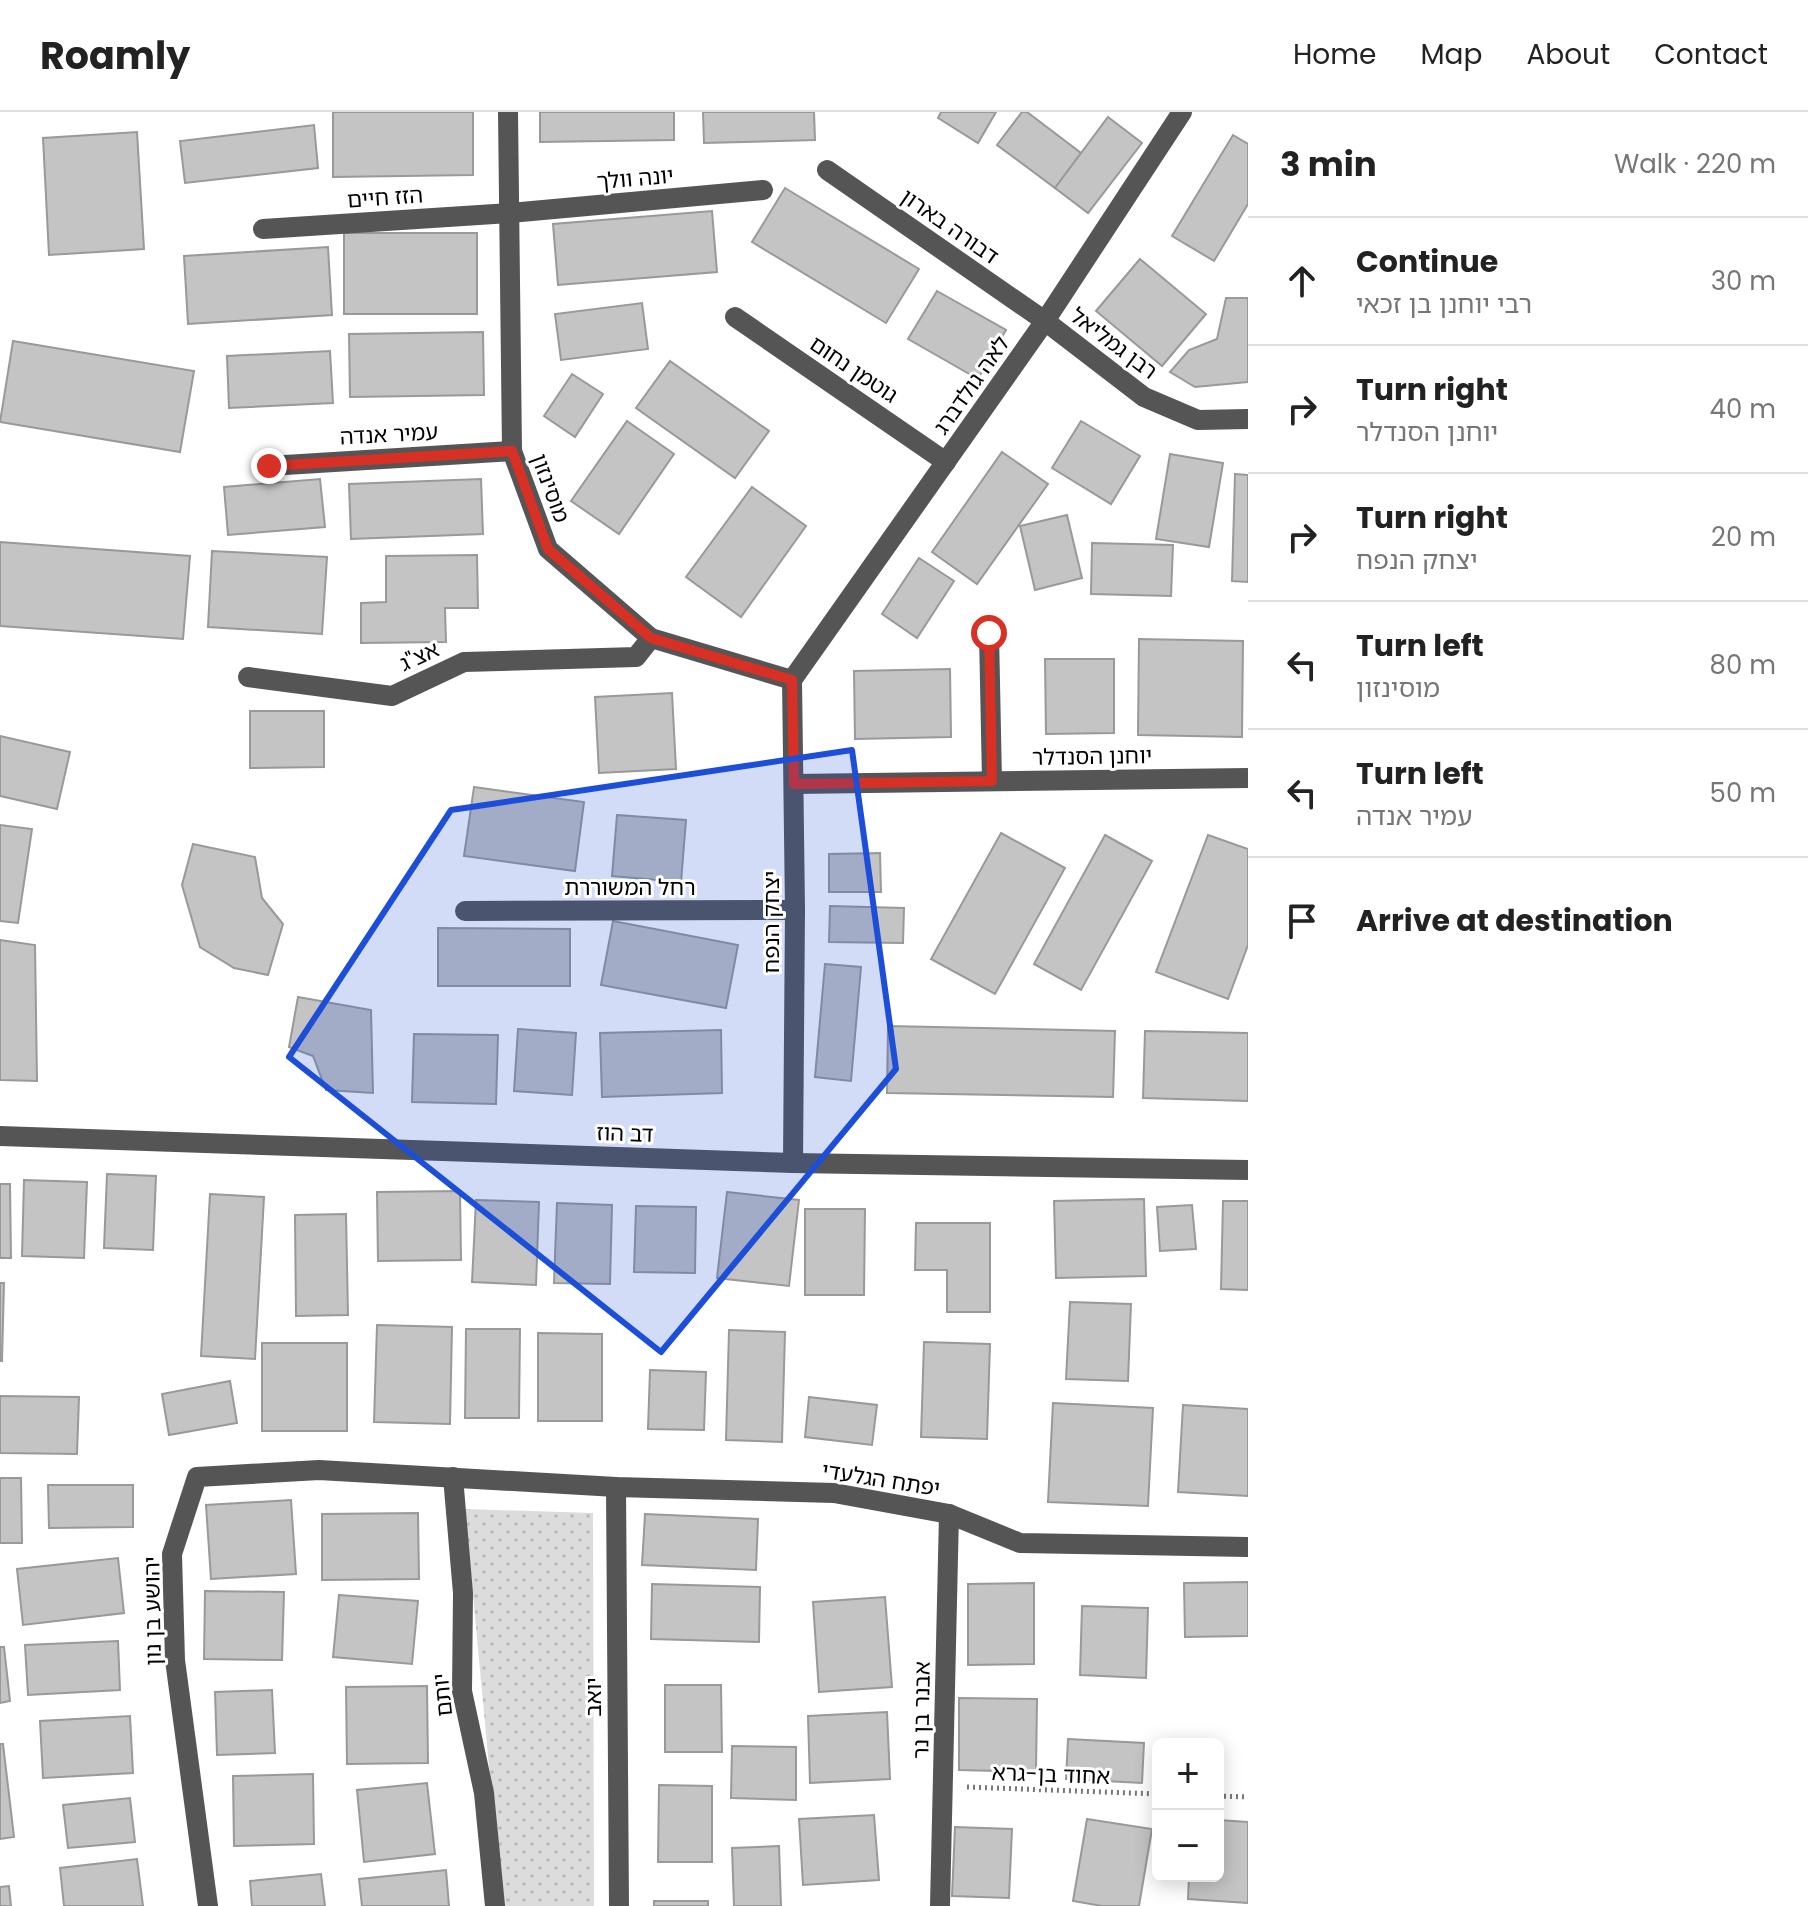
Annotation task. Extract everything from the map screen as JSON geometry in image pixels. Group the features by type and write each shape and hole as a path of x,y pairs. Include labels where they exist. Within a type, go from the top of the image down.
{"street":[{"name":"מוסינזון","path":"508,112 512,451 548,549 651,638 792,680"},
{"name":"לאה גולדברג","path":"792,680 1045,321 1182,112"},
{"name":"דבורה בארון","path":"827,170 1045,321"},
{"name":"יונה וולך","path":"510,213 763,190"},
{"name":"הזז חיים","path":"263,229 510,213"},
{"name":"גוטמן נחום","path":"735,317 946,462"},
{"name":"רבן גמליאל","path":"1045,321 1144,397 1198,420 1248,419"},
{"name":"עמיר אנדה","path":"269,466 512,451"},
{"path":"989,633 992,781"},
{"name":"אצ\"ג","path":"248,677 392,696 464,662 636,657 651,638"},
{"name":"יצחק הנפח","path":"792,680 795,910 793,1163"},
{"name":"יוחנן הסנדלר","path":"794,784 1248,778"},
{"name":"רחל המשוררת","path":"465,911 795,910"},
{"name":"דב הוז","path":"0,1136 793,1163 1248,1170"},
{"name":"יהושע בן נון","path":"208,1906 175,1660 172,1554 197,1477 319,1470 453,1477"},
{"name":"יפתח הגלעדי","path":"453,1477 616,1487 834,1493 949,1514 1020,1543 1248,1547"},
{"name":"יותם","path":"453,1477 463,1593 462,1691 484,1793 495,1906"},
{"name":"יואב","path":"616,1487 619,1906"},
{"name":"אבנר בן נר","path":"940,1906 949,1514"}],"path":[{"name":"אחוד בן-גרא","path":"943,1786 1152,1794"},
{"path":"1224,1796 1248,1797"}],"highlighted area":[{"path":"852,750 896,1069 661,1352 289,1057 451,810"}],"shaded area":[{"path":"465,1509 593,1513 594,1906 502,1906"}],"building":[{"path":"333,112 473,112 473,175 333,177"},
{"path":"540,112 674,112 674,140 540,142"},
{"path":"703,112 814,112 815,140 704,143"},
{"path":"941,112 996,112 978,143 938,118"},
{"path":"1022,112 1027,112 1081,153 1055,188 997,145"},
{"path":"1108,117 1142,143 1088,213 1055,188"},
{"path":"314,125 318,168 185,183 180,141"},
{"path":"137,132 144,249 49,255 43,138"},
{"path":"1233,135 1248,144 1248,204 1214,261 1172,236"},
{"path":"785,188 919,269 886,323 752,242"},
{"path":"712,211 717,272 558,285 553,224"},
{"path":"344,233 477,233 477,314 344,314"},
{"path":"328,247 332,315 188,324 184,256"},
{"path":"1140,259 1206,314 1162,366 1096,311"},
{"path":"937,291 1006,330 978,379 908,339"},
{"path":"1226,298 1248,298 1248,382 1195,387 1170,372 1189,350 1217,339"},
{"path":"642,303 648,349 561,360 555,314"},
{"path":"483,332 484,395 350,397 349,334"},
{"path":"13,341 194,371 180,452 0,422"},
{"path":"330,351 333,403 229,408 227,356"},
{"path":"670,361 769,431 735,478 636,408"},
{"path":"572,374 603,394 575,437 544,416"},
{"path":"627,421 674,454 619,534 571,501"},
{"path":"1081,421 1140,456 1111,504 1052,468"},
{"path":"1002,452 1048,484 977,584 932,552"},
{"path":"1170,454 1223,463 1209,547 1156,539"},
{"path":"1235,474 1248,475 1248,582 1232,581"},
{"path":"320,479 325,527 228,535 224,487"},
{"path":"481,479 483,534 351,539 349,484"},
{"path":"752,487 806,526 741,617 686,577"},
{"path":"1067,515 1082,578 1035,590 1020,526"},
{"path":"0,542 190,556 183,639 0,626"},
{"path":"1092,543 1173,545 1171,596 1091,594"},
{"path":"212,551 327,557 322,634 208,627"},
{"path":"477,555 478,608 445,608 446,642 361,643 361,603 386,602 386,556"},
{"path":"919,558 954,581 917,638 882,614"},
{"path":"1139,639 1243,641 1242,737 1138,735"},
{"path":"1045,659 1114,659 1114,733 1046,734"},
{"path":"950,669 951,737 855,739 854,671"},
{"path":"672,693 676,769 599,773 595,697"},
{"path":"250,711 324,711 324,767 250,768"},
{"path":"0,736 70,752 57,809 0,796"},
{"path":"474,787 584,802 575,871 464,856"},
{"path":"617,815 686,820 681,882 612,876"},
{"path":"0,825 32,829 18,923 0,921"},
{"path":"1001,833 1065,868 995,994 931,959"},
{"path":"1105,835 1152,861 1081,990 1034,964"},
{"path":"1208,835 1248,849 1248,945 1228,999 1156,972"},
{"path":"193,844 255,857 262,898 283,924 268,975 234,968 200,947 182,885"},
{"path":"880,853 881,892 829,892 829,854"},
{"path":"830,906 904,908 903,943 829,942"},
{"path":"613,921 738,945 726,1008 601,985"},
{"path":"438,928 570,929 570,986 438,986"},
{"path":"0,940 35,945 37,1081 0,1080"},
{"path":"825,964 861,967 851,1081 815,1077"},
{"path":"298,997 371,1010 373,1093 326,1090 313,1056 289,1047"},
{"path":"888,1026 1115,1031 1113,1097 887,1093"},
{"path":"518,1029 576,1033 572,1095 514,1091"},
{"path":"721,1030 722,1093 602,1097 600,1033"},
{"path":"1145,1031 1248,1033 1248,1101 1143,1098"},
{"path":"414,1034 498,1035 496,1104 412,1102"},
{"path":"107,1174 156,1176 153,1250 104,1248"},
{"path":"24,1180 87,1182 84,1258 22,1256"},
{"path":"0,1184 10,1184 11,1258 0,1258"},
{"path":"460,1191 461,1260 378,1261 377,1192"},
{"path":"727,1192 799,1200 789,1286 717,1278"},
{"path":"210,1194 264,1197 255,1359 201,1356"},
{"path":"1144,1199 1146,1276 1056,1278 1054,1201"},
{"path":"476,1200 539,1202 536,1285 472,1282"},
{"path":"1223,1201 1248,1201 1248,1290 1221,1289"},
{"path":"557,1203 612,1205 610,1284 554,1283"},
{"path":"1192,1205 1196,1249 1160,1251 1157,1207"},
{"path":"636,1206 696,1207 695,1273 634,1272"},
{"path":"805,1209 865,1209 864,1295 805,1295"},
{"path":"346,1214 348,1315 296,1316 295,1215"},
{"path":"916,1223 990,1223 990,1312 947,1312 947,1270 915,1270"},
{"path":"0,1283 4,1283 2,1361 0,1361"},
{"path":"1070,1302 1131,1304 1128,1381 1066,1379"},
{"path":"377,1325 452,1327 450,1424 374,1422"},
{"path":"466,1329 520,1329 519,1418 465,1418"},
{"path":"729,1330 785,1332 782,1442 726,1440"},
{"path":"538,1333 602,1334 602,1421 538,1421"},
{"path":"924,1342 990,1344 987,1439 921,1437"},
{"path":"262,1343 347,1343 347,1431 262,1431"},
{"path":"650,1370 706,1372 704,1430 648,1429"},
{"path":"230,1381 237,1423 169,1435 162,1394"},
{"path":"0,1396 79,1397 77,1454 0,1453"},
{"path":"809,1397 877,1405 872,1445 805,1437"},
{"path":"1053,1403 1153,1408 1148,1506 1048,1502"},
{"path":"1183,1405 1248,1409 1248,1496 1178,1492"},
{"path":"0,1478 21,1478 22,1543 0,1543"},
{"path":"48,1485 133,1485 133,1527 49,1528"},
{"path":"291,1500 296,1574 211,1579 206,1505"},
{"path":"418,1513 419,1579 322,1580 322,1514"},
{"path":"645,1514 758,1519 756,1570 642,1565"},
{"path":"118,1558 124,1613 23,1625 17,1569"},
{"path":"1248,1582 1248,1636 1185,1637 1184,1583"},
{"path":"1034,1583 1034,1664 968,1665 968,1584"},
{"path":"652,1584 760,1587 759,1642 651,1639"},
{"path":"205,1591 284,1592 282,1660 204,1659"},
{"path":"339,1595 418,1601 412,1664 333,1657"},
{"path":"885,1597 892,1687 819,1692 813,1602"},
{"path":"1082,1606 1148,1608 1146,1678 1080,1675"},
{"path":"118,1641 120,1690 28,1695 25,1645"},
{"path":"0,1647 4,1647 10,1701 0,1703"},
{"path":"665,1685 721,1685 722,1752 665,1752"},
{"path":"427,1686 428,1763 347,1764 346,1687"},
{"path":"272,1690 275,1753 217,1755 215,1692"},
{"path":"959,1698 1037,1699 1036,1772 959,1770"},
{"path":"887,1712 890,1779 810,1783 808,1716"},
{"path":"130,1716 133,1773 43,1778 40,1721"},
{"path":"1068,1739 1144,1743 1142,1783 1066,1779"},
{"path":"0,1744 3,1744 14,1837 0,1839"},
{"path":"732,1746 796,1747 796,1800 731,1798"},
{"path":"313,1774 314,1844 234,1846 233,1776"},
{"path":"427,1783 435,1854 364,1862 357,1790"},
{"path":"659,1785 712,1786 712,1862 658,1862"},
{"path":"130,1798 135,1842 68,1848 63,1805"},
{"path":"874,1815 879,1880 803,1885 799,1819"},
{"path":"1087,1819 1152,1829 1139,1906 1102,1906 1073,1901"},
{"path":"1224,1820 1248,1822 1248,1903 1188,1899 1189,1882 1224,1882"},
{"path":"955,1827 1012,1829 1009,1898 952,1896"},
{"path":"779,1846 781,1906 734,1906 732,1848"},
{"path":"137,1859 143,1906 64,1906 60,1868"},
{"path":"446,1870 449,1906 362,1906 359,1879"},
{"path":"321,1874 325,1906 252,1906 250,1881"},
{"path":"9,1886 11,1906 0,1906 0,1887"},
{"path":"654,1901 708,1901 708,1906 654,1906"}],"route":[{"path":"269,466 512,451 548,549 651,638 792,680 794,784 992,781 989,633"}]}
